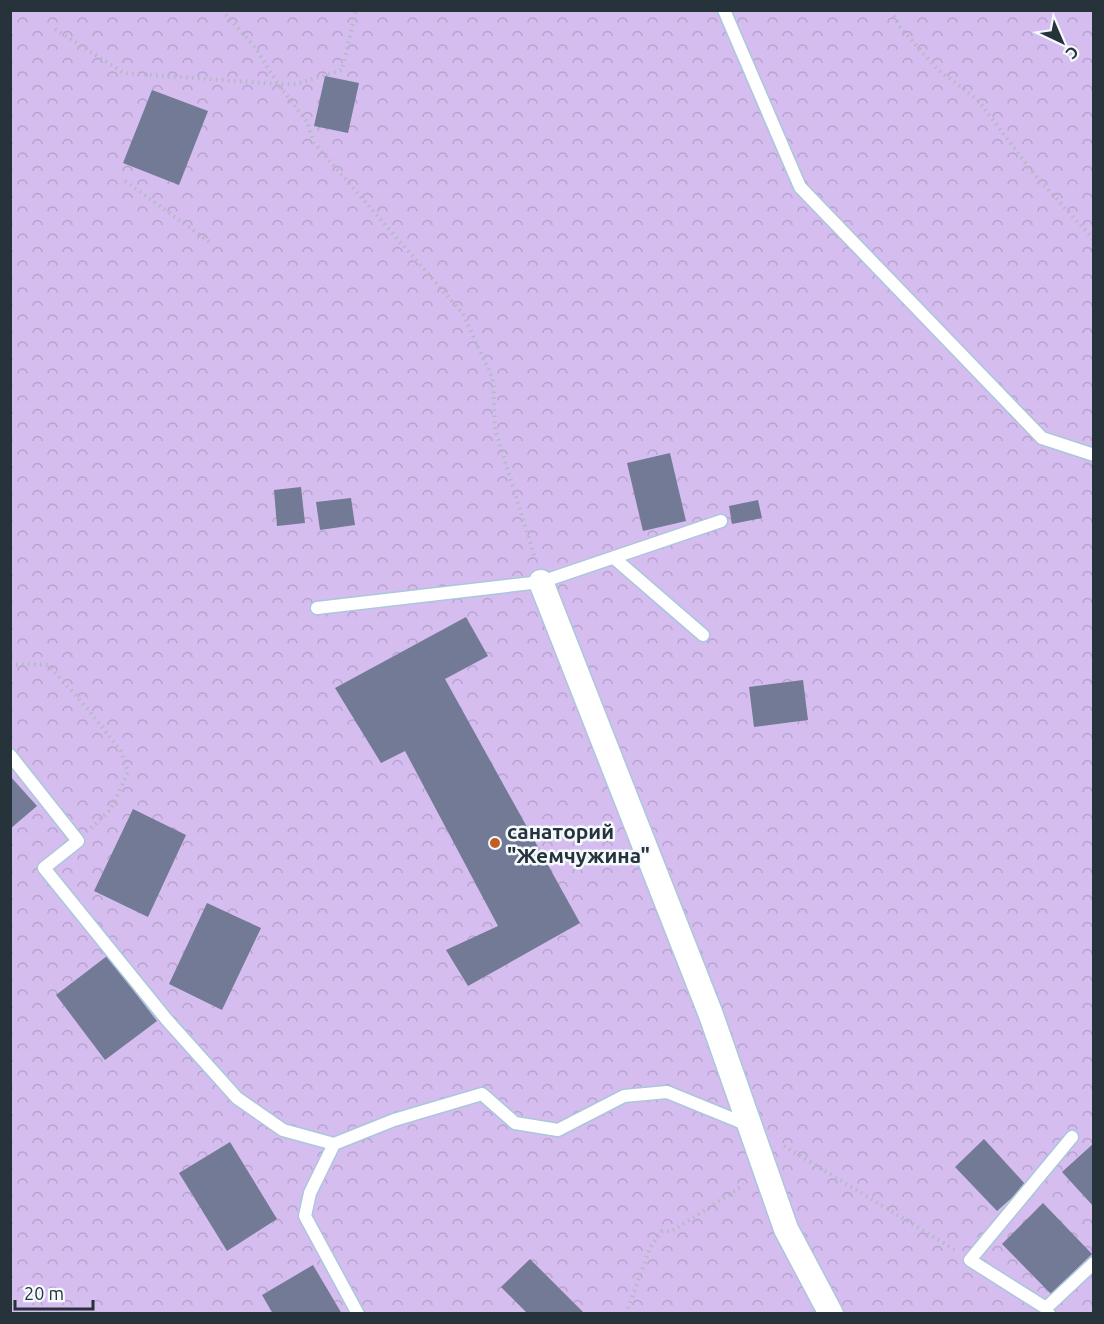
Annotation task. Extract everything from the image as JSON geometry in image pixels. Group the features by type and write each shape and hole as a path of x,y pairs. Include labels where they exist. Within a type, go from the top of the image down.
{"street":[{"path":"541,582 711,1016 786,1229 831,1314"}],"lane":[{"path":"724,10 800,187 1042,438 1094,455"},
{"path":"317,608 541,582 721,521"},
{"path":"614,558 703,634"},
{"path":"10,755 78,841 45,868 167,1020 237,1098 284,1130 334,1144 394,1120 482,1094 515,1123 558,1130 624,1096 667,1092 749,1125"},
{"path":"1072,1137 970,1260 1048,1311 1094,1263"},
{"path":"334,1144 309,1193 305,1216 358,1314"}],"path":[{"path":"222,10 254,46 278,84 307,122 314,143 463,314 493,379 495,429 541,582"},
{"path":"56,28 124,73 296,84 342,70 356,10"},
{"path":"892,10 898,26 938,70 977,99 1034,174 1094,240"},
{"path":"125,181 211,243"},
{"path":"10,665 27,663 48,665 121,751 128,772 111,809 78,841"},
{"path":"749,1125 970,1260"},
{"path":"626,1314 650,1248 662,1231 672,1231 765,1171"}],"green space":[{"path":"11,11 1093,11 1093,1313 11,1313"}],"building":[{"path":"325,76 359,83 348,133 314,126"},
{"path":"152,90 208,111 179,185 123,163"},
{"path":"670,453 686,521 643,531 627,463"},
{"path":"301,487 305,523 277,526 274,490"},
{"path":"351,498 355,525 320,530 316,502"},
{"path":"758,500 762,518 732,524 729,506"},
{"name":"санаторий \"Жемчужина\"","path":"466,617 488,656 445,679 580,923 468,986 446,950 498,926 405,751 381,763 335,688"},
{"path":"803,680 808,720 754,727 749,687"},
{"path":"10,776 37,806 10,829"},
{"path":"133,809 186,835 148,917 94,891"},
{"path":"207,903 261,928 222,1010 169,984"},
{"path":"107,956 157,1021 105,1060 56,995"},
{"path":"984,1139 1026,1185 997,1211 955,1167"},
{"path":"230,1142 277,1219 227,1251 179,1173"},
{"path":"1094,1143 1094,1207 1062,1172"},
{"path":"1043,1203 1092,1254 1051,1294 1002,1244"},
{"path":"530,1259 585,1314 528,1314 501,1287"},
{"path":"313,1265 342,1314 273,1314 262,1295"}],"place":[{"name":"санаторий \"Жемчужина\"","path":"495,843"}]}
